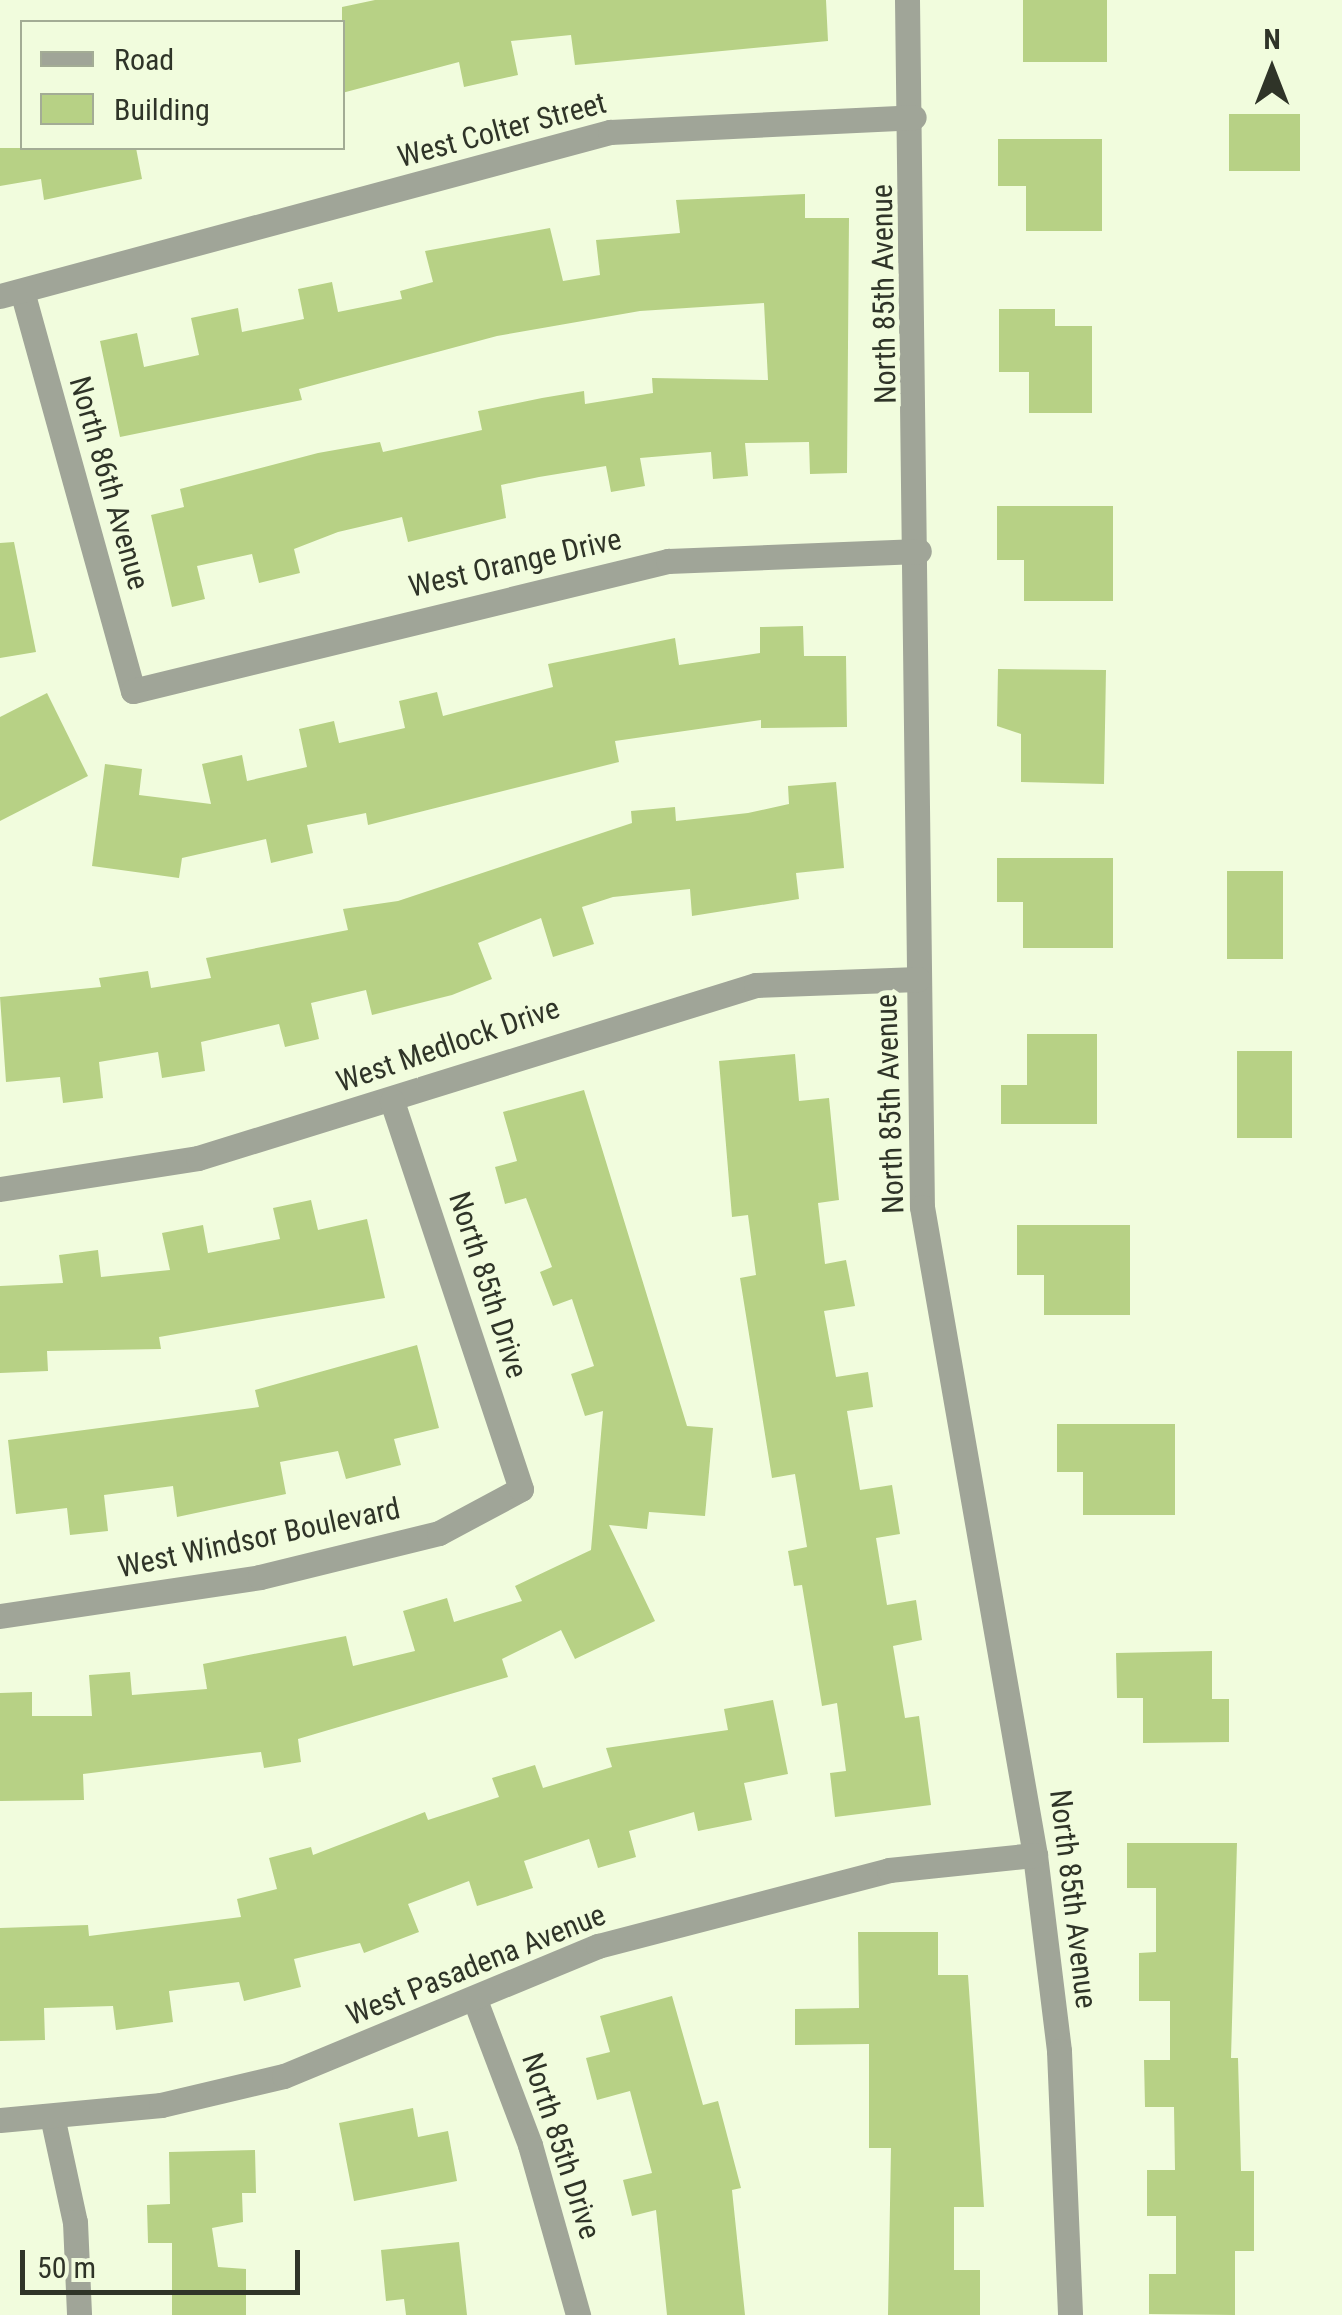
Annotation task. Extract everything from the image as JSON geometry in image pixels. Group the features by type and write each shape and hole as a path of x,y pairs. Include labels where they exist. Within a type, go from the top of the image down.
{"street":[{"name":"North 85th Avenue","path":"907,0 914,118 920,551 918,979 922,1207 1036,1855 1059,2051 1070,2315"},
{"name":"West Colter Street","path":"11,294 610,132 914,118"},
{"name":"North 86th Avenue","path":"11,294 134,692"},
{"name":"West Orange Drive","path":"134,692 668,561 920,551"},
{"name":"West Medlock Drive","path":"0,1188 198,1158 392,1102 645,1012 756,984 918,979"},
{"name":"North 85th Drive","path":"392,1102 521,1489"},
{"name":"West Windsor Boulevard","path":"0,1616 278,1573 438,1532 521,1489"},
{"name":"West Pasadena Avenue","path":"0,2120 162,2105 284,2076 598,1946 889,1870 1036,1855"},
{"name":"North 85th Drive","path":"475,2000 530,2145 578,2315"},
{"path":"52,2116 75,2222 78,2315"}],"building":[{"path":"375,0 826,0 828,41 575,65 571,35 511,41 518,75 464,87 459,62 345,92 342,7"},
{"path":"1023,0 1107,0 1107,62 1023,62"},
{"path":"1229,114 1300,114 1300,171 1229,171"},
{"path":"998,139 1102,139 1102,231 1026,231 1026,186 998,186"},
{"path":"0,148 136,150 142,179 44,200 41,179 0,186"},
{"path":"805,194 805,218 849,218 847,473 810,474 809,442 745,443 748,476 713,479 711,452 640,458 645,486 611,492 606,466 539,477 501,485 506,518 408,542 402,517 338,532 294,549 300,573 259,583 252,554 197,566 205,599 172,607 151,515 184,507 180,489 318,453 380,442 383,452 482,430 478,411 542,398 584,391 585,404 653,393 652,378 768,380 764,303 640,311 497,336 299,389 302,400 120,437 100,341 137,333 144,367 199,355 191,318 238,308 242,332 304,319 298,289 332,282 338,312 402,299 400,291 433,282 425,251 550,228 563,281 600,275 596,240 680,233 676,200"},
{"path":"999,309 1055,309 1055,326 1092,326 1092,413 1029,413 1029,372 999,372"},
{"path":"997,506 1113,506 1113,601 1024,601 1024,560 997,560"},
{"path":"14,542 36,652 0,658 0,543"},
{"path":"803,626 804,656 846,656 847,727 761,728 761,720 615,741 619,762 368,825 366,813 307,825 313,853 271,863 266,839 182,858 179,878 92,866 105,764 142,769 139,795 211,804 202,764 242,755 247,781 307,767 299,729 334,721 339,743 405,728 399,701 437,692 443,716 553,687 548,664 675,638 679,665 760,653 760,627"},
{"path":"998,669 1106,670 1104,784 1021,782 1021,734 997,726"},
{"path":"47,693 88,776 0,821 0,717"},
{"path":"836,782 844,868 796,873 799,899 692,916 690,889 613,897 582,907 594,944 553,957 541,918 478,943 492,979 452,995 372,1015 366,990 311,1003 319,1039 285,1047 279,1024 201,1042 205,1071 162,1078 158,1052 99,1062 103,1098 63,1103 60,1077 6,1082 0,997 101,987 99,978 148,971 151,988 211,978 206,958 348,930 343,909 398,901 632,823 631,811 675,807 676,821 748,813 789,804 788,786"},
{"path":"997,858 1113,858 1113,948 1023,948 1023,902 997,902"},
{"path":"1227,871 1283,871 1283,959 1227,959"},
{"path":"1027,1034 1097,1034 1097,1124 1001,1124 1001,1085 1027,1085"},
{"path":"1237,1051 1292,1051 1292,1138 1237,1138"},
{"path":"795,1054 799,1101 829,1098 839,1200 818,1203 825,1264 846,1260 855,1306 824,1311 836,1377 868,1372 873,1407 847,1411 860,1490 892,1485 900,1534 876,1538 887,1605 916,1600 922,1640 893,1646 905,1718 919,1716 931,1805 835,1817 830,1773 846,1771 837,1703 822,1706 802,1585 794,1586 788,1551 807,1547 795,1474 772,1478 740,1278 756,1275 748,1215 732,1217 719,1061"},
{"path":"584,1090 687,1426 713,1428 705,1516 649,1512 647,1529 609,1525 655,1621 575,1659 561,1630 502,1659 508,1677 298,1739 301,1762 264,1768 261,1752 83,1774 84,1800 0,1801 0,1693 32,1692 32,1716 92,1716 89,1675 130,1672 132,1695 207,1689 203,1664 346,1636 353,1666 415,1651 403,1611 447,1598 454,1622 522,1601 515,1586 591,1550 603,1411 585,1416 571,1374 594,1366 572,1299 553,1306 540,1272 552,1267 526,1198 505,1204 495,1167 517,1161 503,1112"},
{"path":"311,1200 318,1230 367,1219 385,1298 159,1337 161,1349 47,1351 48,1371 0,1373 0,1286 63,1283 59,1255 98,1250 101,1277 170,1270 162,1233 203,1225 208,1253 280,1239 273,1208"},
{"path":"1017,1225 1130,1225 1130,1315 1044,1315 1044,1275 1017,1275"},
{"path":"417,1345 439,1428 394,1439 401,1465 346,1479 338,1451 280,1462 286,1494 177,1517 173,1486 104,1495 108,1531 70,1535 67,1508 16,1514 8,1440 259,1407 255,1390"},
{"path":"1057,1424 1175,1424 1175,1515 1083,1515 1083,1472 1057,1472"},
{"path":"1212,1651 1212,1699 1229,1699 1229,1742 1143,1743 1143,1698 1117,1698 1116,1653"},
{"path":"773,1700 788,1774 744,1783 752,1820 698,1831 694,1812 629,1831 636,1857 598,1868 589,1839 524,1861 533,1888 477,1906 469,1881 408,1904 419,1932 364,1953 360,1943 294,1959 301,1987 244,2001 239,1982 169,1991 173,2022 116,2030 113,2006 44,2008 45,2040 0,2041 0,1928 88,1925 89,1936 241,1917 237,1899 277,1889 269,1858 311,1847 313,1855 425,1812 428,1820 499,1797 492,1778 535,1765 543,1788 612,1767 606,1748 728,1730 724,1709"},
{"path":"1127,1843 1237,1843 1231,2058 1238,2058 1241,2171 1254,2171 1254,2251 1235,2251 1235,2315 1149,2314 1149,2274 1176,2274 1176,2216 1147,2216 1147,2170 1175,2170 1174,2107 1145,2107 1144,2060 1170,2060 1170,2001 1139,2001 1139,1953 1156,1952 1156,1888 1127,1888"},
{"path":"858,1932 938,1932 938,1975 968,1975 984,2207 954,2207 954,2270 980,2270 980,2315 888,2315 891,2148 869,2148 869,2044 795,2045 795,2009 859,2008"},
{"path":"672,1996 703,2105 718,2101 741,2188 732,2190 745,2315 667,2315 656,2210 632,2216 623,2180 652,2173 630,2091 597,2100 586,2058 610,2052 600,2016"},
{"path":"413,2108 418,2137 448,2131 457,2181 354,2201 339,2123"},
{"path":"255,2150 256,2193 242,2193 243,2222 212,2228 218,2267 246,2269 246,2315 172,2315 172,2243 148,2243 147,2205 170,2204 169,2152"},
{"path":"459,2242 467,2315 406,2315 404,2299 386,2301 381,2250"}]}
